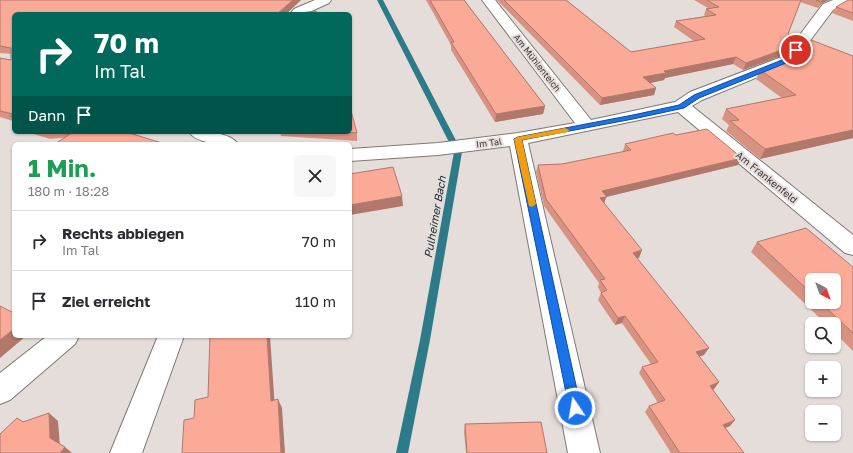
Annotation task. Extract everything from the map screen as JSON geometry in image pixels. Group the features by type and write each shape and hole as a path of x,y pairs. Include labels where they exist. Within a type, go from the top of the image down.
{"street":[{"path":"299,12 325,0"},
{"name":"Am Mühlenteich","path":"488,0 587,126"},
{"name":"Im Tal","path":"352,155 438,149 518,139 681,106 696,96 789,59 810,43 823,4 843,0"},
{"name":"Am Frankenfeld","path":"681,106 853,247"},
{"path":"203,134 224,142"},
{"path":"518,139 584,453"},
{"path":"0,391 64,338"},
{"path":"126,453 169,338"}],"building":[{"path":"0,0 293,0 279,12 12,12 12,114 0,111 0,58 11,60 11,48 0,46"},
{"path":"430,0 464,0 545,106 496,114 451,42 454,42"},
{"path":"504,0 566,0 631,52 705,39 676,21 716,15 706,9 719,7 707,0 801,0 788,34 795,36 787,48 746,63 736,57 664,71 666,73 643,77 656,88 602,98"},
{"path":"848,0 853,0 853,13 836,7"},
{"path":"811,40 853,56 853,130 765,149 730,121 739,120 726,109 796,95 760,70 799,54"},
{"path":"352,114 357,133 352,133"},
{"path":"707,129 742,158 602,191 607,197 600,198 642,250 633,253 709,348 696,352 719,382 710,386 735,420 723,425 744,453 680,453 649,406 665,400 642,367 658,362 625,316 618,318 601,293 607,290 600,280 605,279 546,199 538,165 562,164 631,150 625,144 673,133 676,135"},
{"path":"70,134 132,134 158,142 58,142"},
{"path":"393,167 402,196 352,205 352,174"},
{"path":"806,228 853,267 853,333 841,322 841,317 836,317 827,309 841,309 841,273 805,273 805,287 757,242"},
{"path":"0,306 12,312 12,331 0,340"},
{"path":"210,338 267,338 271,401 278,399 281,453 182,453 184,420 194,418 195,400 208,397"},
{"path":"49,413 50,438 65,447 60,453 0,453 0,434 17,418 23,422"},
{"path":"541,422 547,453 467,453 465,424"}],"waterway":[{"name":"Pulheimer Bach","path":"380,0 458,152 425,340 402,453"}],"slow traffic":[{"path":"532,204 518,139 565,130"}],"route":[{"path":"575,408 518,139 633,117 681,106 696,96 789,59 796,50"}]}
